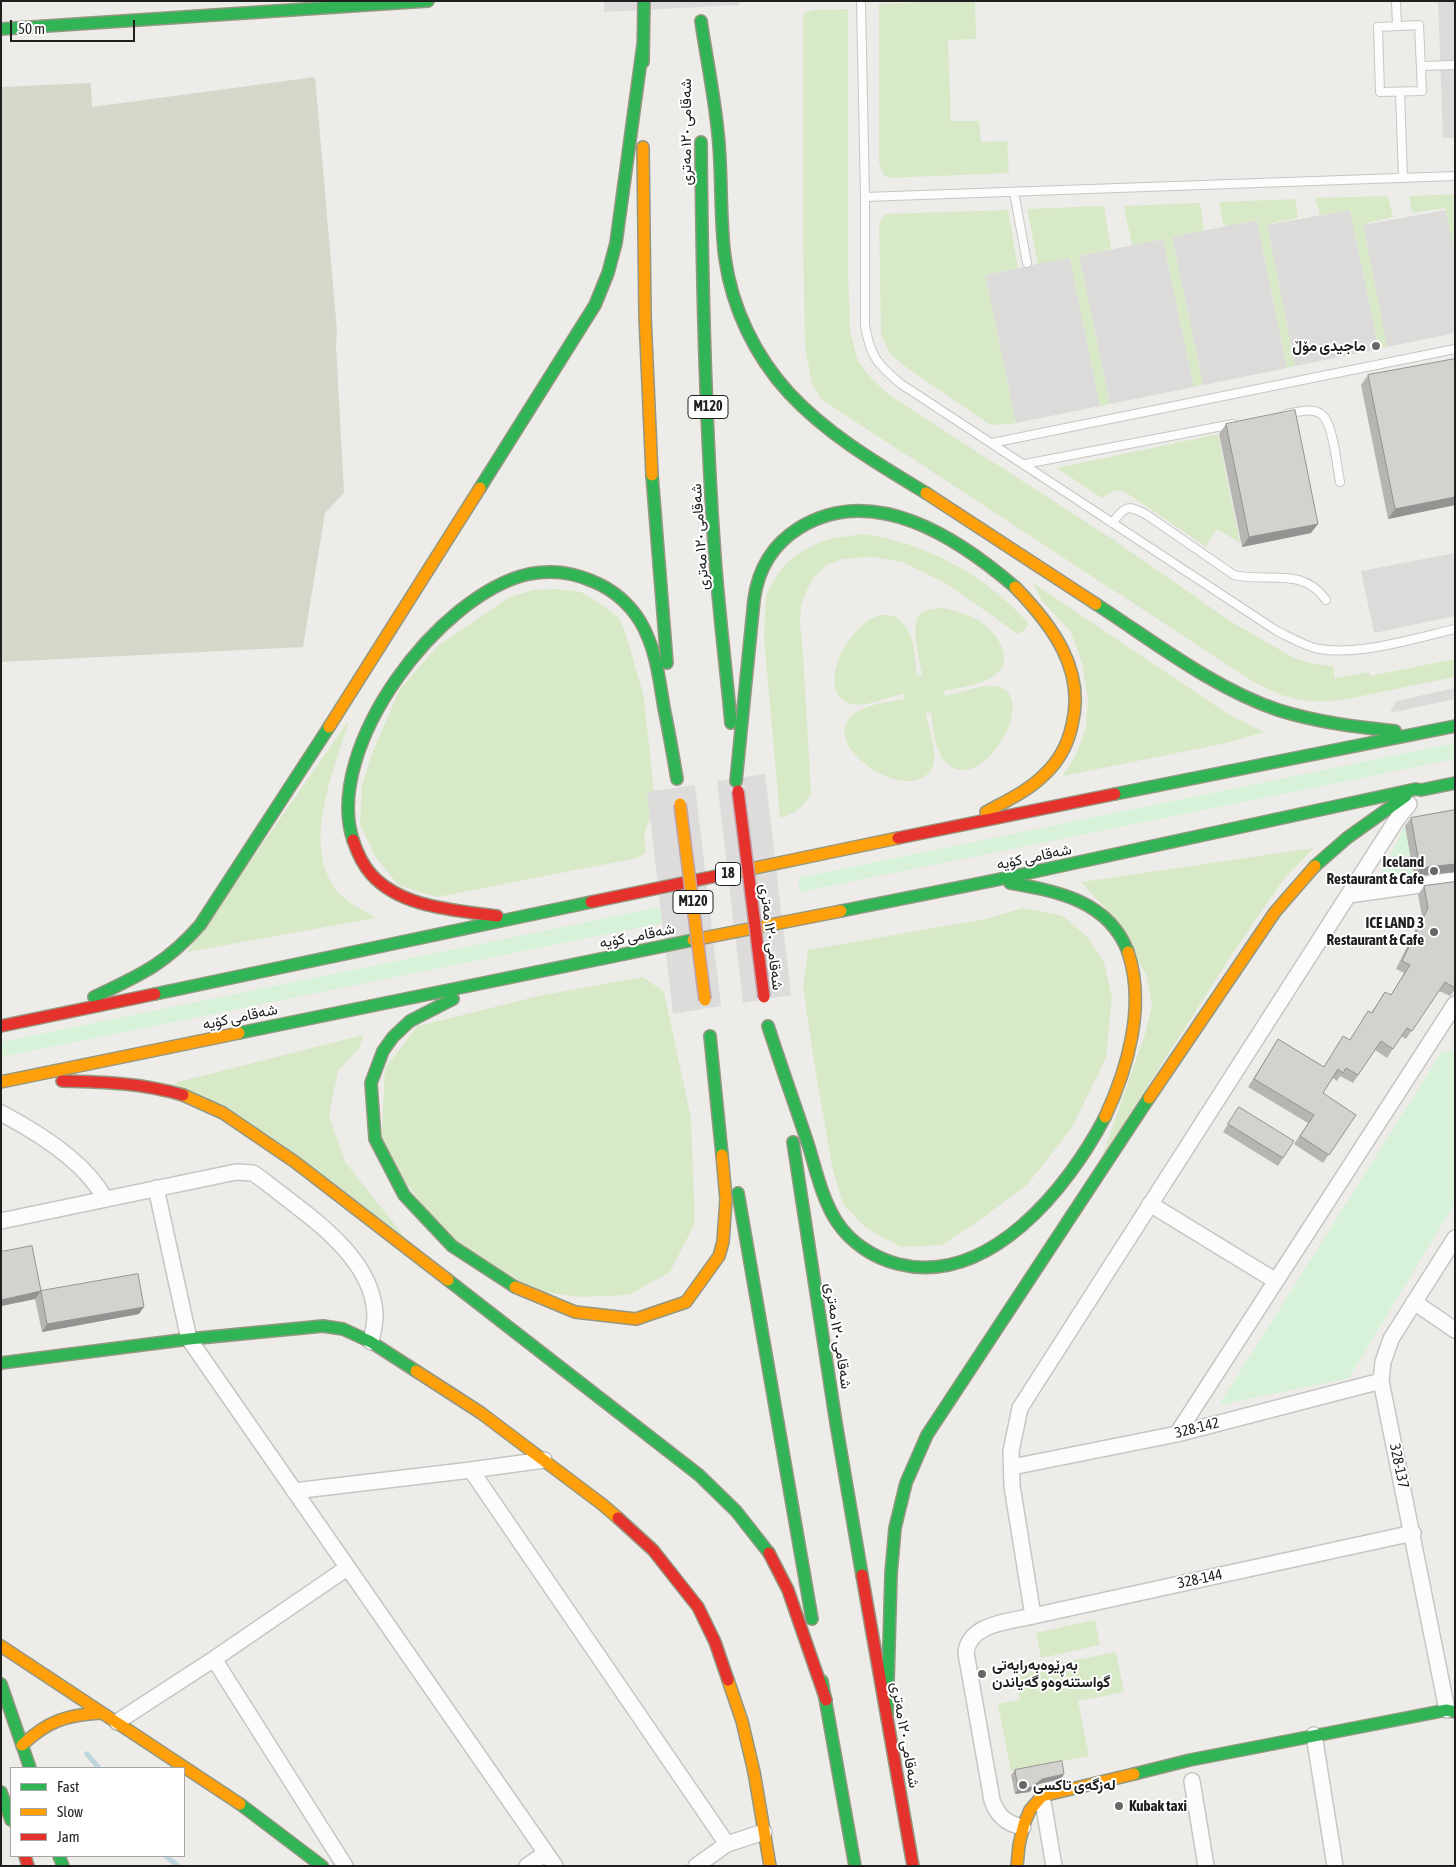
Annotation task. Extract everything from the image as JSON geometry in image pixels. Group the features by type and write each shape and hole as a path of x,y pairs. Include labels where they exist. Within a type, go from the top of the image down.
{"main road":[{"path":"1,29 428,1"},
{"name":"M120","path":"644,1 643,220 648,394 653,486 679,791 705,1004"},
{"name":"شەقامی ١٢٠ مەتری","path":"701,90 702,8"},
{"path":"701,21 719,143 723,244 729,280 742,322 754,344 795,400 832,431 896,474 1168,650 1237,692 1285,712 1311,718 1372,729 1426,732"},
{"path":"55,1016 133,978 163,961 187,939 204,918 294,783 595,305 606,282 620,228 643,45"},
{"name":"شەقامی ١٢٠ مەتری","path":"701,130 702,248 715,558 737,786 766,1011 795,1152 836,1423 913,1866"},
{"path":"737,786 755,591 758,576 765,561 785,537 812,521 848,511 885,513 900,516 921,524 957,543 1011,583 1035,608 1055,635 1071,667 1075,684 1074,720 1065,745 1051,768 1024,791 960,825"},
{"path":"516,919 435,906 412,900 398,893 372,874 355,847 350,832 347,800 349,785 363,742 384,699 400,675 438,630 477,600 520,577 537,573 573,574 590,579 606,587 620,597 632,610 648,637 658,668 679,791"},
{"name":"18","path":"1,1026 960,825 1455,726"},
{"name":"شەقامی کۆیە","path":"1,1082 500,979 996,880 1418,789 1455,783"},
{"path":"886,1717 891,1565 895,1522 908,1474 926,1435 1275,912 1308,872 1327,854 1418,789"},
{"path":"766,1011 824,1191 836,1220 843,1230 871,1254 894,1263 906,1265 938,1266 954,1264 984,1252 1023,1224 1052,1196 1068,1178 1094,1140 1108,1114 1121,1080 1132,1038 1137,999 1135,975 1121,937 1095,909 1079,899 1061,892 996,880"},
{"path":"500,979 417,1016 394,1036 381,1055 372,1076 369,1099 370,1122 383,1158 396,1183 412,1206 438,1234 477,1266 499,1280 544,1301 569,1309 618,1320 644,1319 657,1316 691,1297 700,1288 715,1266 724,1238 727,1207 710,1031 855,1866"},
{"path":"13,1080 118,1082 146,1085 172,1091 190,1097 223,1113 295,1162 699,1474 720,1493 756,1534 785,1582 826,1700"},
{"path":"1,1363 189,1339 323,1326 343,1329 371,1342 481,1413 603,1505 653,1550 698,1607 715,1642 742,1721 754,1772 770,1866"},
{"path":"1,1646 184,1767"},
{"path":"1,1684 30,1767"},
{"path":"22,1745 37,1730 55,1720 75,1714 101,1713"},
{"path":"1018,1866 1017,1854 1023,1827 1030,1810 1042,1796 1190,1760 1314,1735 1451,1715"},
{"path":"185,1767 252,1812 322,1866"},
{"path":"1,1792 10,1817"}],"street":[{"path":"1033,1616 1012,1486 1011,1451 1020,1408 1418,789"},
{"path":"1349,895 1455,880"},
{"path":"1177,1434 1455,1004"},
{"path":"1437,1032 1455,1028"},
{"path":"1,1112 29,1128 65,1154 94,1182 105,1199"},
{"path":"1,1221 236,1172 252,1173 333,1236 358,1266 366,1282 374,1307 375,1316 371,1342"},
{"path":"156,1188 189,1339 550,1859 527,1866"},
{"path":"1150,1204 1276,1281"},
{"name":"328-137","path":"1451,1715 1381,1381 1383,1362 1391,1339 1455,1238"},
{"path":"1414,1302 1455,1330"},
{"name":"328-142","path":"1012,1467 1177,1434 1381,1381"},
{"path":"294,1491 544,1460"},
{"path":"471,1470 727,1844"},
{"name":"328-144","path":"1023,1827 1003,1819 994,1807 992,1800 966,1653 974,1634 987,1628 1033,1616 1413,1532"},
{"path":"117,1722 214,1659 347,1568"},
{"path":"214,1659 345,1866"},
{"path":"1314,1735 1335,1866"},
{"path":"1192,1781 1206,1866"},
{"path":"1042,1796 1054,1866"},
{"path":"696,1866 727,1844 764,1832"}],"lane":[{"path":"861,1 865,197 865,325 868,346 875,359 888,373 901,384 1277,631 1305,644 1319,649 1352,650 1455,629"},
{"path":"1396,1 1397,26"},
{"path":"1419,25 1421,66 1422,92 1380,92 1378,27 1419,25"},
{"path":"1421,66 1455,65"},
{"path":"1400,92 1403,178"},
{"path":"865,197 1455,176"},
{"path":"1014,192 1028,263"},
{"path":"992,443 1455,348"},
{"path":"1281,415 1310,410 1321,413 1328,421 1340,482"},
{"path":"1025,464 1242,422"},
{"path":"1112,523 1119,514 1129,507 1133,507 1234,575 1281,577 1307,582 1319,590 1326,600"}],"shaded area":[{"path":"1438,1 1455,1 1455,138 1443,138"},
{"path":"315,77 337,331 336,346 344,493 325,513 303,647 1,662 1,87 91,83 92,107"},
{"path":"1350,210 1379,349 1295,366 1267,225"},
{"path":"1446,210 1455,254 1455,333 1387,347 1363,225"},
{"path":"1257,220 1287,368 1203,385 1172,237"},
{"path":"1163,239 1194,387 1110,404 1079,256"},
{"path":"1070,257 1100,406 1016,423 985,275"},
{"path":"1455,553 1455,616 1374,633 1361,571"},
{"path":"1455,688 1455,699 1390,713 1396,701"}],"green space":[{"path":"975,1 976,39 948,40 951,121 979,121 981,142 1007,141 1009,173 888,178 883,174 879,163 879,4"},
{"path":"848,9 848,272 850,331 858,361 871,378 889,395 1114,540 1230,621 1294,658 1314,664 1333,666 1335,678 1369,672 1370,676 1455,659 1455,677 1342,700 1316,701 1295,699 1275,692 1252,681 821,399 812,384 805,346 803,13 814,10"},
{"path":"1455,194 1455,254 1445,208 1412,213 1409,196"},
{"path":"1388,196 1393,217 1363,224 1387,347 1379,349 1350,210 1320,215 1315,198"},
{"path":"1295,199 1298,218 1267,224 1295,366 1287,368 1257,220 1226,226 1223,223 1219,202"},
{"path":"1200,203 1204,230 1172,237 1203,385 1194,387 1163,239 1132,245 1124,206"},
{"path":"1104,206 1111,249 1079,256 1110,404 1100,406 1070,258 1038,264 1027,209"},
{"path":"1008,210 1018,268 985,275 1016,423 998,425 989,424 917,375 889,352 881,334 879,222 886,214"},
{"path":"1218,434 1240,543 1217,529 1206,547 1125,492 1113,492 1102,498 1057,468"},
{"path":"863,534 887,538 910,545 954,564 994,591 1029,624 1025,630 1018,634 947,584 902,562 873,557 842,559 827,565 814,577 801,606 800,623 811,792 806,802 799,809 780,818 764,638 766,595 778,573 798,554 820,542"},
{"path":"1033,583 1228,714 1264,732 1227,743 1063,776 1077,752 1086,727 1088,700 1082,663 1071,632 1042,601"},
{"path":"556,589 581,592 599,603 619,618 626,635 644,697 655,803 644,835 646,852 638,858 437,897 398,885 375,856 360,824 362,786 371,756 400,689 439,645 510,597 534,590"},
{"path":"944,608 970,616 984,624 1000,643 1004,658 1003,665 994,676 973,685 944,691 945,696 980,687 1000,687 1011,696 1012,711 1007,729 997,747 984,762 969,770 953,768 938,750 931,713 926,713 934,747 933,766 922,778 905,781 886,776 868,766 853,752 845,737 846,722 860,710 876,704 904,699 904,694 870,703 852,704 839,695 835,680 838,661 848,643 861,627 876,617 892,616 906,627 909,632 914,650 917,675 922,675 916,633 918,618 921,613 927,610"},
{"path":"349,720 328,787 323,811 322,858 329,879 343,897 376,918 187,952"},
{"path":"1455,743 1455,759 800,892 798,878"},
{"path":"1455,817 1455,867 1376,882 1405,826"},
{"path":"1314,848 1283,880 1233,953 1102,1157 1145,1034 1152,1005 1146,974 1106,909 1081,882"},
{"path":"660,907 662,923 1,1057 1,1042"},
{"path":"1023,908 1063,916 1087,937 1104,962 1112,997 1106,1058 1071,1129 1027,1185 942,1245 901,1247 866,1228 843,1204 832,1167 803,986 808,950 985,919"},
{"path":"643,977 664,992 691,1118 695,1223 670,1272 629,1295 580,1297 536,1291 446,1235 381,1151 385,1068 418,1026 538,996"},
{"path":"363,1035 360,1047 338,1071 329,1115 345,1162 404,1236 174,1083"},
{"path":"1455,1050 1455,1203 1349,1378 1219,1405 1441,1053"},
{"path":"1095,1620 1100,1645 1041,1658 1036,1633"},
{"path":"1116,1652 1124,1692 1078,1701 1089,1756 1011,1771 998,1704 1020,1700 1014,1672"}],"pier":[{"path":"604,1 739,1 739,5 604,12"},
{"path":"765,774 791,995 743,1003 717,781"},
{"path":"695,785 721,1006 673,1014 647,792"}],"building":[{"path":"1455,359 1455,497 1395,509 1368,375"},
{"path":"1295,410 1318,524 1249,537 1226,424"},
{"path":"1455,810 1455,864 1420,868 1411,818"},
{"path":"1455,882 1455,988 1445,982 1412,1031 1407,1028 1393,1049 1381,1041 1358,1075 1346,1068 1343,1073 1338,1069 1323,1093 1356,1115 1329,1155 1300,1136 1314,1115 1254,1079 1278,1039 1324,1067 1343,1036 1350,1040 1368,1011 1372,1013 1385,992 1391,995 1410,965 1402,961 1428,908 1424,886"},
{"path":"1239,1107 1294,1141 1283,1158 1228,1124"},
{"path":"32,1246 41,1291 1,1300 1,1252"},
{"path":"138,1274 144,1307 47,1324 41,1291"},
{"path":"1062,1761 1064,1774 1042,1779 1032,1787 1018,1790 1015,1770"}],"waterway":[{"path":"87,1754 98,1767"},
{"path":"167,1857 178,1866"}],"traffic: fast":[{"path":"1,29 428,1"},
{"path":"643,62 644,1"},
{"path":"701,21 718,129 725,258 733,295 747,330 777,379 804,408 854,448 926,493"},
{"path":"480,488 595,305 608,273 616,243 643,45"},
{"path":"701,142 706,402 717,578 731,723"},
{"path":"652,475 667,663"},
{"path":"736,781 756,589 763,568 774,550 799,528 827,515 856,511 885,514 914,522 941,535 968,551 1015,587"},
{"path":"353,840 348,803 355,762 372,721 396,680 426,643 459,611 494,587 529,574 561,573 584,578 613,592 635,614 650,642 656,663 677,779"},
{"path":"1096,604 1184,663 1254,701 1278,710 1321,721 1395,731"},
{"path":"1115,794 1455,726"},
{"path":"94,997 125,982 164,959 176,950 200,925 329,727"},
{"path":"841,911 996,880 1416,789 1421,790 1455,783"},
{"path":"1315,866 1347,838 1406,796"},
{"path":"1010,883 1046,890 1080,901 1108,921 1119,935 1128,952"},
{"path":"155,994 591,902"},
{"path":"239,1033 693,940"},
{"path":"453,999 410,1021 393,1037 383,1051 371,1083 375,1139 404,1195 452,1246 515,1287"},
{"path":"768,1026 827,1204 837,1222 856,1243 872,1254 898,1264 932,1267 964,1261 994,1246 1022,1226 1047,1201 1070,1173 1105,1117"},
{"path":"710,1036 722,1155"},
{"path":"887,1717 891,1574 895,1528 906,1483 927,1435 1149,1098"},
{"path":"793,1142 836,1423 862,1575"},
{"path":"738,1193 812,1619"},
{"path":"448,1280 699,1475 736,1511 769,1553"},
{"path":"1,1363 189,1339 323,1326 343,1329 371,1342 416,1371"},
{"path":"822,1681 855,1866"},
{"path":"1,1684 30,1767"},
{"path":"1134,1774 1190,1760 1447,1710 1455,1712"},
{"path":"1,1792 10,1817"},
{"path":"240,1804 322,1866"},
{"path":"59,1857 63,1866"}],"traffic: slow":[{"path":"643,147 645,316 652,475"},
{"path":"329,727 480,488"},
{"path":"926,493 1096,604"},
{"path":"986,812 1031,786 1054,764 1068,739 1075,705 1070,667 1063,650 1041,617 1015,587"},
{"path":"680,804 705,1000"},
{"path":"731,873 898,838"},
{"path":"1149,1098 1275,912 1315,866"},
{"path":"693,940 841,911"},
{"path":"1105,1117 1121,1078 1132,1036 1135,1015 1133,972 1128,952"},
{"path":"1,1082 239,1033"},
{"path":"183,1095 223,1113 295,1162 448,1280"},
{"path":"515,1287 575,1312 636,1319 686,1302 719,1256 723,1242 726,1199 722,1155"},
{"path":"416,1371 481,1413 618,1518"},
{"path":"1,1646 184,1767"},
{"path":"728,1680 742,1721 754,1772 770,1866"},
{"path":"22,1745 40,1730 58,1721 78,1715 101,1713"},
{"path":"185,1768 240,1804"},
{"path":"1017,1866 1024,1824 1030,1810 1042,1796 1134,1774"}],"traffic: jam":[{"path":"738,791 764,997"},
{"path":"898,838 1115,794"},
{"path":"353,840 365,867 383,885 397,894 429,906 497,916"},
{"path":"591,902 731,873"},
{"path":"1,1026 155,994"},
{"path":"62,1081 138,1086 183,1095"},
{"path":"618,1518 653,1550 698,1607 715,1642 728,1680"},
{"path":"769,1553 788,1590 826,1700"},
{"path":"862,1575 913,1866"},
{"path":"25,1857 28,1866"}],"place":[{"name":"ماجیدی مۆڵ","path":"1376,346"},
{"name":"Iceland Restaurant & Cafe","path":"1434,871"},
{"name":"ICE LAND 3 Restaurant & Cafe","path":"1434,932"},
{"name":"بەڕێوەبەرایەتی گواستنەوەو گەیاندن","path":"982,1674"},
{"name":"لەزگەی تاکسی","path":"1023,1785"},
{"name":"Kubak taxi","path":"1119,1806"}]}
